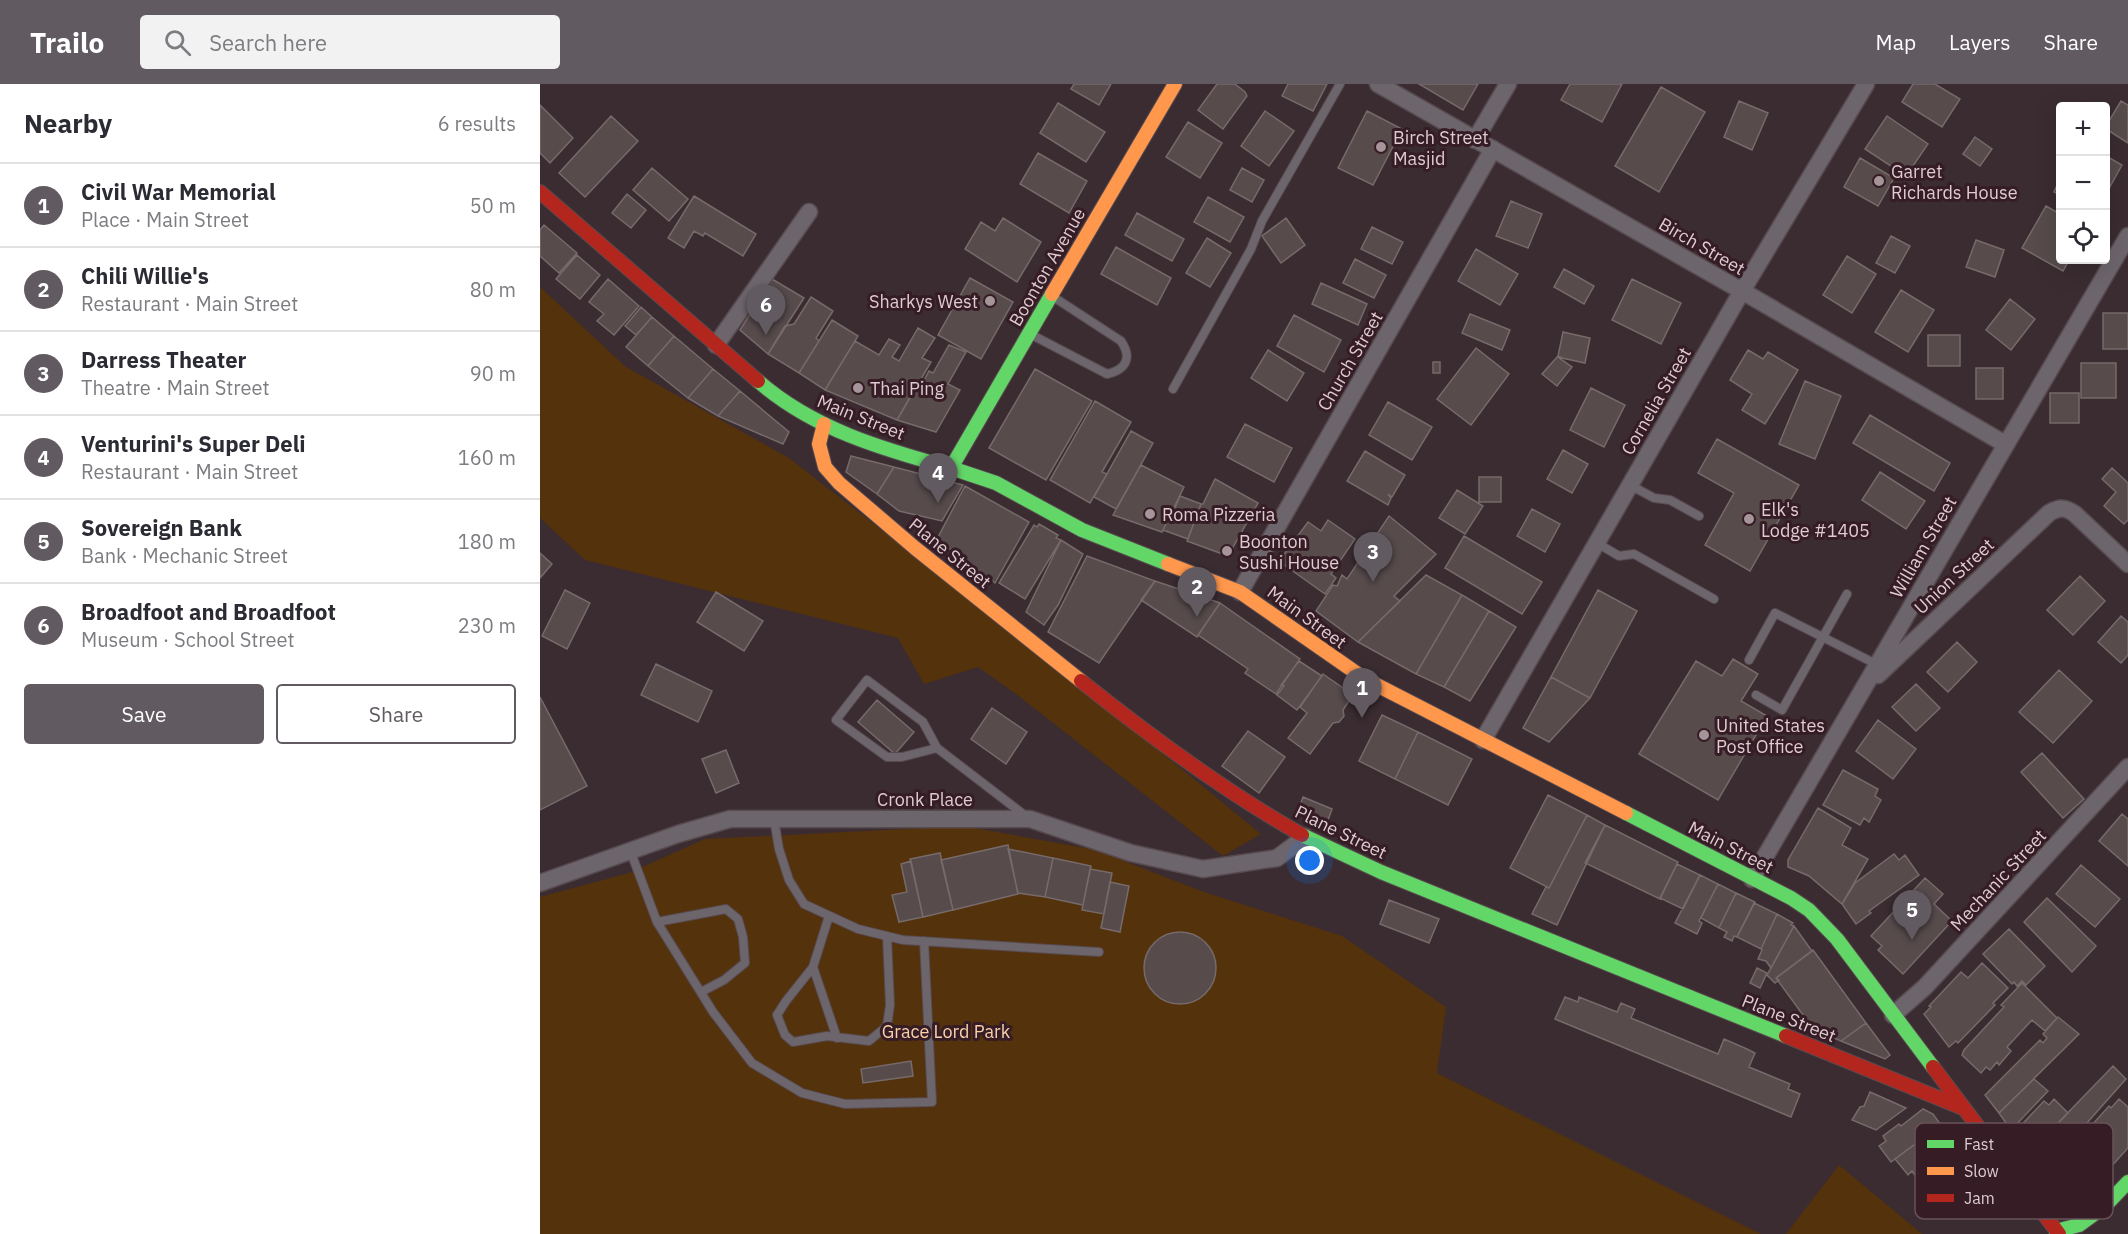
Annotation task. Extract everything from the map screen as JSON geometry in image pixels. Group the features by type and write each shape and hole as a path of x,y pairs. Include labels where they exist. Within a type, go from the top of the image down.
{"street":[{"name":"Boonton Avenue","path":"951,468 1175,84"},
{"name":"Birch Street","path":"1378,84 2005,444"},
{"path":"1475,140 1508,84"},
{"name":"Cornelia Street","path":"1483,740 1742,291 1866,84"},
{"name":"Church Street","path":"1240,592 1493,149"},
{"name":"Main Street","path":"540,192 773,394 824,424 838,431 996,483 1082,530 1240,592 1365,679 1791,898 1824,922 1974,1123"},
{"path":"716,345 809,212"},
{"name":"William Street","path":"1752,879 2128,236"},
{"name":"Plane Street","path":"824,424 819,444 825,467 839,483 915,548 1107,702 1224,787 1305,837 1381,872 1963,1108"},
{"name":"Union Street","path":"1864,688 2049,513 2058,508 2067,508 2075,514 2128,564"},
{"name":"Mechanic Street","path":"1893,1016 1925,987 2128,767"},
{"name":"Cronk Place","path":"540,883 630,850 730,819 1030,819 1131,853 1203,869 1277,858 1305,837"},
{"path":"2113,1198 2128,1182"},
{"name":"Main Street","path":"2044,1219 2054,1233"},
{"path":"2054,1233 2079,1225 2087,1219"}],"lane":[{"path":"1173,388 1251,249 1262,221 1340,84"},
{"path":"1029,333 1107,374 1118,371 1124,366 1126,359 1121,341 1052,296"},
{"path":"1630,485 1654,498 1670,500 1699,516"},
{"path":"1597,543 1618,556 1634,554 1714,599"},
{"path":"1756,695 1782,710 1846,594"},
{"path":"1749,660 1775,613 1878,665"},
{"path":"937,748 902,757 887,757 836,720 867,680 923,722 937,748 1030,819"},
{"path":"774,819 779,849 789,880 804,904 858,929 903,940 1099,952"},
{"path":"630,850 657,922 713,1012 752,1063 802,1093 845,1104 932,1102 924,941"},
{"path":"657,922 726,909 738,919 743,937 745,963 724,980 701,993"},
{"path":"829,916 813,967 777,1015 785,1035 793,1042 827,1036 869,1041 887,1026 890,1005 887,936"},
{"path":"813,967 837,1038"}],"green space":[{"path":"540,287 626,367 789,458 1035,649 1261,834 1223,856 1020,697 978,667 924,684 898,638 585,560 540,518"},
{"name":"Grace Lord Park","path":"964,826 1096,850 1201,891 1342,936 1446,1007 1437,1073 1761,1234 540,1234 540,897 629,873 705,839"},
{"path":"1839,1165 1922,1234 1786,1234"}],"building":[{"path":"1074,84 1111,84 1099,105 1071,89"},
{"path":"1217,84 1235,84 1247,96 1223,129 1198,110"},
{"path":"1288,84 1327,84 1313,111 1282,96"},
{"path":"1419,84 1478,84 1463,110"},
{"path":"1570,84 1622,84 1602,122 1561,100"},
{"path":"1913,84 1935,84 1960,99 1942,127 1902,102"},
{"path":"1661,87 1705,112 1659,192 1615,166"},
{"path":"1739,101 1768,113 1752,150 1724,137"},
{"path":"2121,101 2128,105 2128,143 2110,132 2110,119"},
{"path":"1058,103 1105,132 1086,162 1040,133"},
{"path":"540,105 573,138 550,163 540,153"},
{"path":"1265,111 1294,131 1269,166 1241,146"},
{"path":"1367,111 1402,129 1373,185 1338,168"},
{"path":"611,116 638,141 585,197 559,173"},
{"path":"1887,116 1928,144 1906,176 1865,149"},
{"path":"1188,122 1222,143 1200,178 1166,157"},
{"path":"1975,137 1992,149 1980,166 1963,154"},
{"path":"1038,153 1087,181 1069,213 1020,184"},
{"path":"1860,158 1894,178 1878,206 1844,187"},
{"path":"2110,158 2122,165 2110,187"},
{"path":"652,168 688,199 669,221 633,190"},
{"path":"1242,168 1264,180 1252,202 1230,190"},
{"path":"627,194 646,210 631,228 612,213"},
{"path":"694,196 756,234 743,256 705,233 703,236 694,231 684,248 668,238"},
{"path":"1208,197 1244,217 1230,242 1194,222"},
{"path":"1511,201 1542,214 1528,248 1496,236"},
{"path":"2046,206 2056,212 2056,264 2067,264 2063,271 2022,248"},
{"path":"1137,213 1184,239 1172,261 1125,235"},
{"path":"1003,218 1041,242 1017,282 965,249 981,222 995,231"},
{"path":"1286,218 1305,245 1281,263 1262,236"},
{"path":"544,225 577,253 559,273 540,256 540,230"},
{"path":"1372,227 1403,242 1392,264 1361,249"},
{"path":"1891,236 1910,246 1895,273 1876,263"},
{"path":"1207,238 1231,253 1210,287 1186,273"},
{"path":"1976,240 2004,250 1995,277 1966,267"},
{"path":"1116,247 1171,278 1157,305 1101,274"},
{"path":"1476,249 1518,274 1500,305 1458,281"},
{"path":"577,255 600,275 580,299 556,279"},
{"path":"1847,256 1876,274 1852,313 1823,295"},
{"path":"1355,259 1386,275 1374,298 1343,283"},
{"path":"1564,269 1594,286 1584,304 1554,287"},
{"path":"970,278 1013,302 981,359 938,335"},
{"path":"608,279 639,306 614,335 597,321 604,314 589,302"},
{"path":"772,279 804,298 768,354 740,330"},
{"path":"1632,279 1681,303 1661,344 1612,320"},
{"path":"1321,283 1367,304 1358,325 1312,304"},
{"path":"1901,290 1934,310 1908,352 1875,332"},
{"path":"811,297 833,311 816,338 819,341 799,373 768,354 785,326 794,324"},
{"path":"2010,299 2035,319 2011,350 1986,330"},
{"path":"641,307 652,317 636,335 625,326"},
{"path":"2103,313 2128,313 2128,349 2103,349"},
{"path":"1470,314 1510,330 1502,350 1462,333"},
{"path":"1294,315 1341,340 1324,372 1277,346"},
{"path":"652,317 674,336 648,366 626,347"},
{"path":"832,320 858,336 825,390 799,373"},
{"path":"918,328 935,338 922,358 931,362 897,420 825,390 855,341 879,355 889,339 900,345 892,357 899,361"},
{"path":"1563,332 1590,338 1585,363 1558,356"},
{"path":"1928,335 1960,335 1960,366 1928,366"},
{"path":"674,336 713,369 688,398 648,366"},
{"path":"949,345 966,352 948,384 960,390 936,432 897,420 919,381 923,382 929,371 933,373"},
{"path":"1476,348 1509,374 1471,425 1437,399"},
{"path":"1268,350 1304,373 1287,401 1251,378"},
{"path":"1748,350 1763,359 1768,352 1798,370 1765,424 1742,410 1752,394 1730,380"},
{"path":"1558,356 1572,367 1557,386 1542,374"},
{"path":"1433,362 1440,362 1440,373 1433,373"},
{"path":"2081,363 2116,363 2116,398 2081,398"},
{"path":"1976,368 2003,368 2003,399 1976,399"},
{"path":"713,369 740,391 718,416 688,398"},
{"path":"1035,369 1092,401 1046,480 989,448"},
{"path":"1805,381 1841,396 1815,459 1779,444"},
{"path":"1591,388 1625,405 1604,447 1570,430"},
{"path":"740,391 789,432 783,444 718,416"},
{"path":"2050,393 2079,393 2079,423 2050,423"},
{"path":"1095,401 1131,422 1102,472 1107,474 1090,503 1050,480"},
{"path":"1388,402 1432,427 1412,460 1369,435"},
{"path":"1870,415 1950,463 1934,491 1853,443"},
{"path":"1245,424 1292,448 1274,482 1227,457"},
{"path":"1131,431 1153,443 1116,509 1094,497"},
{"name":"Elk's Lodge #1405","path":"1717,439 1799,485 1750,571 1705,545 1734,493 1698,473"},
{"path":"1563,450 1588,464 1572,493 1547,479"},
{"path":"1365,451 1405,475 1392,497 1388,494 1391,498 1388,505 1347,481"},
{"path":"851,456 894,467 877,494 846,472"},
{"path":"1141,465 1184,487 1162,532 1113,515"},
{"path":"894,467 963,485 942,521 899,511 877,494"},
{"path":"2112,468 2128,483 2128,520 2124,524 2104,506 2116,492 2102,479"},
{"path":"1880,472 1925,501 1906,529 1862,500"},
{"path":"1479,477 1501,477 1501,502 1479,502"},
{"path":"1215,479 1258,503 1228,556 1187,541 1201,504"},
{"path":"965,486 1029,522 995,583 937,539"},
{"path":"1457,490 1483,506 1465,534 1439,518"},
{"path":"1180,496 1201,504 1188,539 1163,530"},
{"path":"1532,509 1560,524 1545,552 1517,536"},
{"path":"1389,516 1436,554 1394,596 1400,601 1358,642 1316,611 1333,585 1337,586 1342,575 1347,579"},
{"path":"1328,520 1355,539 1331,574 1336,578 1325,594 1279,561 1308,522 1321,531"},
{"path":"1039,524 1058,535 1056,538 1061,540 1025,599 999,583 1034,525 1037,527"},
{"path":"1464,536 1542,582 1522,614 1445,568"},
{"path":"1061,540 1083,554 1058,605 1044,625 1026,612"},
{"path":"540,553 552,564 540,578"},
{"path":"1087,556 1155,581 1099,663 1048,632"},
{"path":"1426,575 1462,595 1416,674 1358,642"},
{"path":"2080,576 2105,601 2073,635 2047,610"},
{"path":"1155,581 1220,603 1197,637 1141,600"},
{"path":"565,590 590,603 567,649 542,636"},
{"path":"1598,590 1637,611 1590,698 1551,677"},
{"path":"716,592 763,621 744,651 697,622"},
{"path":"1462,595 1489,611 1444,687 1416,674"},
{"path":"1220,603 1300,659 1276,694 1245,673 1248,669 1198,635"},
{"path":"1489,611 1516,627 1470,701 1444,687"},
{"path":"2121,616 2128,622 2128,655 2121,663 2098,642"},
{"path":"1957,642 1977,662 1948,692 1927,672"},
{"name":"United States Post Office","path":"1733,659 1758,674 1741,701 1767,716 1718,800 1639,754 1696,661 1722,676"},
{"path":"1299,661 1322,676 1297,710 1277,695 1284,686 1281,685"},
{"path":"656,664 712,691 698,722 641,695"},
{"path":"2059,670 2092,701 2053,743 2019,712"},
{"path":"1323,674 1353,695 1343,710 1344,716 1339,722 1333,723 1310,754 1288,738 1307,713 1300,707"},
{"path":"1551,677 1590,698 1549,742 1523,728"},
{"path":"1916,684 1940,708 1916,731 1892,707"},
{"path":"540,697 587,786 540,810"},
{"path":"877,700 914,732 895,754 858,722"},
{"path":"992,708 1027,732 1006,764 971,739"},
{"path":"1382,715 1418,732 1395,779 1359,761"},
{"path":"1878,720 1916,749 1893,779 1856,751"},
{"path":"1248,731 1285,757 1259,793 1222,766"},
{"path":"1418,732 1472,759 1448,805 1395,779"},
{"path":"726,750 739,783 716,793 702,759"},
{"path":"2042,753 2084,799 2063,818 2021,772"},
{"path":"1843,770 1878,789 1875,796 1881,800 1869,822 1864,818 1860,825 1823,805"},
{"path":"1548,795 1587,815 1549,888 1510,868"},
{"path":"1303,797 1332,809 1327,823 1298,811"},
{"path":"1818,808 1851,828 1842,845 1868,859 1842,904 1809,876 1788,867 1788,860"},
{"path":"2122,814 2128,819 2128,866 2099,841"},
{"path":"1587,815 1605,825 1557,925 1532,914 1546,887 1549,888"},
{"path":"1605,825 1678,862 1660,899 1585,863"},
{"path":"1008,845 1018,894 953,910 941,860"},
{"path":"1008,849 1053,858 1045,897 1018,893"},
{"path":"940,853 953,910 923,917 910,859"},
{"path":"1894,854 1899,860 1905,855 1919,875 1869,911 1871,913 1856,924 1842,904 1855,883"},
{"path":"1053,858 1091,866 1083,905 1045,897"},
{"path":"911,861 923,917 899,922 892,895 907,892 901,864"},
{"path":"1677,864 1700,875 1683,909 1660,898"},
{"path":"2081,865 2120,899 2095,927 2056,894"},
{"path":"1090,869 1112,873 1104,914 1082,910"},
{"path":"1700,875 1718,884 1699,921 1702,923 1697,934 1675,923"},
{"path":"1925,878 1943,894 1934,904 1952,921 1903,974 1878,950 1882,946 1871,936"},
{"path":"1110,882 1129,886 1120,932 1101,928"},
{"path":"1718,884 1736,893 1719,928 1701,918"},
{"path":"1736,893 1755,902 1737,937 1734,936 1732,941 1724,937 1727,932 1719,928"},
{"path":"2047,898 2096,946 2072,972 2024,922"},
{"path":"1389,900 1439,919 1429,943 1380,924"},
{"path":"1754,903 1777,914 1761,949 1737,937"},
{"path":"1777,914 1793,923 1791,925 1794,926 1771,968 1766,961 1758,959"},
{"path":"1794,926 1812,951 1776,978 1779,980 1775,983 1767,975"},
{"path":"2009,929 2045,966 2026,985 2022,981 2017,986 2014,982 2012,984 1983,954"},
{"path":"1187,932 1206,942 1214,954 1216,968 1214,982 1206,994 1194,1002 1173,1004 1154,994 1146,982 1144,961 1154,942 1166,934"},
{"path":"1813,950 1866,1023 1841,1041 1814,1030 1776,978"},
{"path":"1982,963 2008,988 1993,1003 1995,1005 1958,1043 1956,1041 1949,1047 1924,1014 1961,972 1968,978"},
{"path":"1757,968 1767,973 1760,988 1750,983"},
{"path":"2022,983 2057,1018 2045,1031 2032,1020 2007,1047 2011,1051 1999,1065 1997,1062 1990,1070 1986,1067 1981,1073 1962,1055 1964,1050 2004,1007 2001,1005"},
{"path":"1565,997 1578,1002 1579,997 1617,1012 1621,1003 1635,1009 1631,1018 1718,1054 1724,1039 1755,1053 1749,1067 1790,1084 1788,1089 1800,1094 1791,1117 1555,1019"},
{"path":"2058,1017 2079,1034 1999,1113 1985,1095 2040,1040 2043,1043 2047,1038 2043,1034"},
{"path":"1866,1023 1890,1055 1885,1059 1841,1041"},
{"path":"911,1061 913,1076 863,1083 861,1069"},
{"path":"2113,1066 2126,1079 2087,1123 2058,1123"},
{"path":"2034,1079 2048,1091 2018,1123 2006,1123 1999,1113"},
{"path":"1870,1092 1906,1108 1876,1130 1852,1120 1860,1107 1864,1106"},
{"path":"2054,1099 2068,1113 2058,1123 2023,1123 2044,1101 2049,1105"},
{"path":"2119,1099 2128,1107 2128,1148 2113,1165 2113,1123 2094,1123 2109,1106 2111,1108"},
{"path":"1923,1109 1933,1114 1940,1123 1915,1123 1915,1144 1891,1162 1879,1146 1886,1141 1883,1136 1899,1124 1901,1126"},
{"path":"1915,1144 1915,1175 1912,1171 1908,1175 1895,1159"}],"traffic: fast":[{"path":"1052,294 951,468 996,483 1082,530 1168,564"},
{"path":"758,381 779,398 825,425 874,445 951,468"},
{"path":"1626,813 1791,898 1809,910 1837,939 1933,1067"},
{"path":"1302,835 1381,872 1786,1036"},
{"path":"2113,1198 2128,1182"},
{"path":"2056,1231 2079,1225 2087,1219"}],"traffic: slow":[{"path":"1052,294 1175,84"},
{"path":"824,424 819,444 825,467 839,483 915,548 1081,681"},
{"path":"1168,564 1240,592 1365,679 1626,813"}],"traffic: jam":[{"path":"540,192 758,381"},
{"path":"1081,681 1188,762 1244,800 1302,835"},
{"path":"1786,1036 1963,1108"},
{"path":"1933,1067 1975,1123"},
{"path":"2048,1219 2059,1234"}],"place":[{"name":"Birch Street Masjid","path":"1381,147"},
{"name":"Garret Richards House","path":"1879,181"},
{"name":"Sharkys West","path":"990,301"},
{"name":"Broadfoot and Broadfoot","path":"766,335"},
{"name":"Thai Ping","path":"858,388"},
{"name":"Venturini's Super Deli","path":"938,503"},
{"name":"Roma Pizzeria","path":"1150,514"},
{"name":"Elk's Lodge #1405","path":"1749,519"},
{"name":"Boonton Sushi House","path":"1227,551"},
{"name":"Darress Theater","path":"1373,582"},
{"name":"Chili Willie's","path":"1197,617"},
{"name":"Civil War Memorial","path":"1362,718"},
{"name":"United States Post Office","path":"1704,735"},
{"name":"Sovereign Bank","path":"1912,940"}]}
